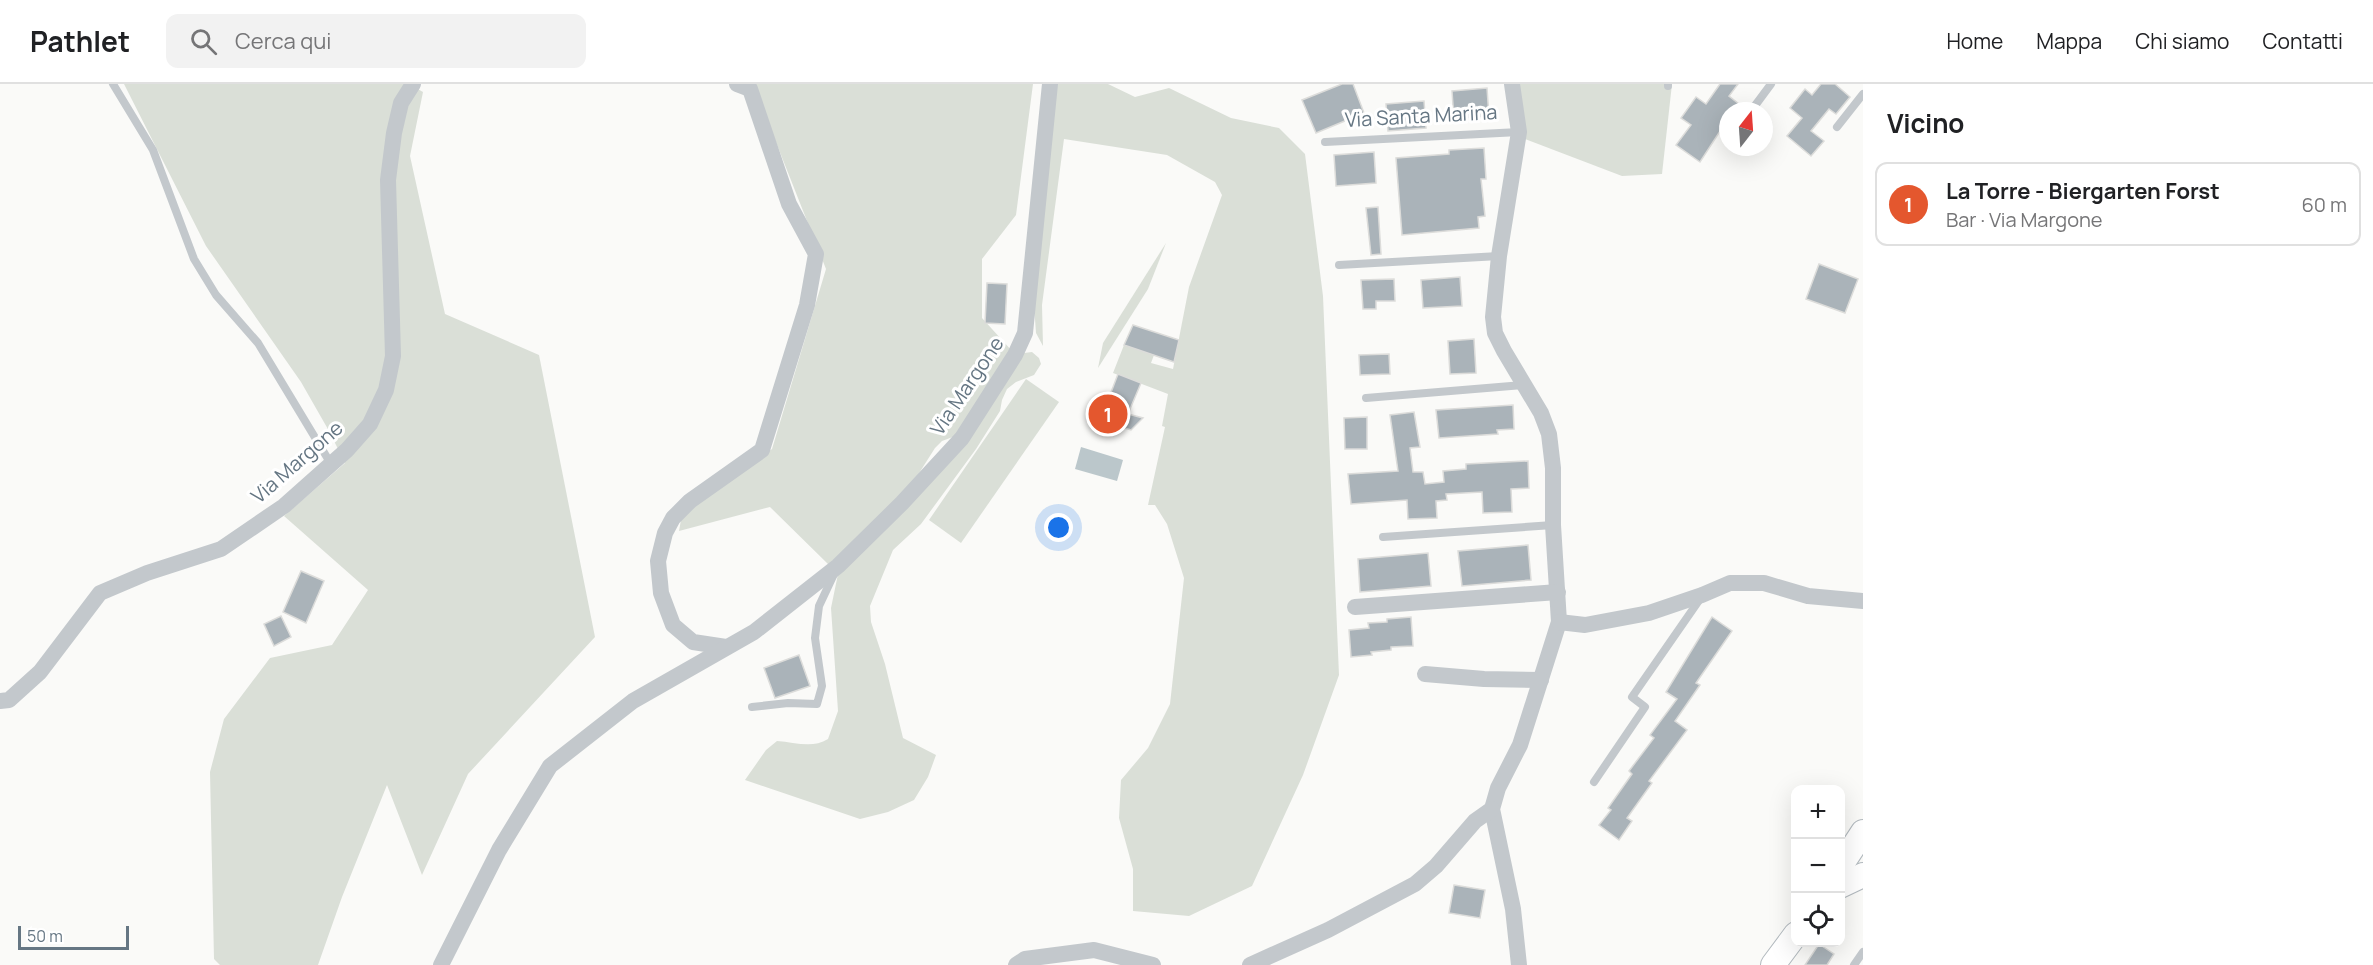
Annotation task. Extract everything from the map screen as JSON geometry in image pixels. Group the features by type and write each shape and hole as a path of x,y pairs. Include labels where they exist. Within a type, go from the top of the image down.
{"main road":[{"path":"1845,859 1863,832"},
{"path":"1845,884 1863,875"},
{"path":"1773,965 1791,941"}],"street":[{"name":"Via Margone","path":"0,701 9,700 40,672 100,594 147,573 221,549 284,506 332,464 370,424 386,390 393,356 388,180 394,133 401,103 413,84"},
{"path":"726,647 693,642 673,625 661,593 658,561 665,533 678,513 690,501 762,450 807,305 816,254 789,204 750,89 737,84"},
{"name":"Via Margone","path":"441,965 499,850 550,766 633,701 754,632 838,566 902,503 962,438 1021,344 1025,333 1050,84"},
{"name":"Via Santa Marina","path":"1492,809 1498,788 1520,745 1559,622 1553,525 1553,468 1549,434 1541,413 1523,385 1496,333 1493,317 1518,132 1512,84"},
{"path":"1559,622 1585,625 1649,613 1730,583 1764,583 1808,596 1863,601"},
{"path":"1355,607 1558,592"},
{"path":"1425,674 1484,679 1540,680"},
{"path":"1250,965 1328,930 1415,884 1436,866 1475,820 1492,809 1513,909 1519,965"},
{"path":"1016,965 1025,959 1094,950 1153,965"}],"lane":[{"path":"113,84 153,150 194,259 216,295 258,343 332,464"},
{"path":"1758,102 1771,84"},
{"path":"1837,127 1863,94"},
{"name":"Via Santa Marina","path":"1325,142 1518,132"},
{"path":"1339,265 1500,256"},
{"path":"1366,398 1523,385"},
{"path":"1383,537 1553,525"},
{"path":"752,707 788,703 817,704 822,687 815,638 819,606 838,566"},
{"path":"1594,782 1646,707 1632,697 1702,595"},
{"path":"1854,965 1863,952"}],"shaded area":[{"path":"124,84 409,84 423,92 410,156 445,314 539,355 595,637 468,774 422,875 387,785 342,897 318,965 220,965 214,959 210,772 224,719 270,658 332,645 368,590 284,516 345,463 301,382 206,246"},
{"path":"753,84 1033,84 1016,215 982,259 982,318 1012,351 958,435 942,441 935,448 909,489 829,565 770,507 679,531 681,520 692,505 772,449 826,269"},
{"path":"1054,84 1108,84 1135,97 1169,88 1231,118 1279,128 1305,154 1323,296 1339,675 1303,775 1252,886 1189,916 1133,911 1133,869 1119,818 1121,780 1148,748 1170,704 1184,578 1167,524 1155,505 1148,505 1165,427 1162,426 1168,394 1113,373 1124,345 1154,355 1151,363 1173,369 1189,287 1222,195 1215,182 1167,155 1064,139 1042,305 1043,346 1036,333 1034,305"},
{"path":"1519,84 1672,84 1662,174 1622,176 1525,139"},
{"path":"1166,243 1148,289 1098,368 1103,343"},
{"path":"1032,352 1039,358 1041,364 1034,375 1016,382 1007,389 1000,411 976,449 921,524 893,550 870,606 871,622 885,664 903,738 936,755 928,777 914,800 888,812 860,819 745,780 766,750 777,741 816,744 828,739 838,711 831,608 838,574 1024,353"},
{"path":"1026,379 1059,402 961,543 929,520"},
{"path":"1081,447 1123,460 1117,481 1075,469"}],"building":[{"path":"1342,84 1353,84 1364,113 1316,133 1302,100"},
{"path":"1720,84 1738,84 1729,96 1736,102 1719,102 1719,133 1700,162 1676,145 1691,125 1681,118 1696,97 1706,104"},
{"path":"1821,84 1835,84 1850,97 1836,114 1829,109 1811,131 1824,141 1811,156 1787,136 1802,118 1790,108 1805,89 1812,95"},
{"path":"1487,88 1489,117 1454,120 1452,91"},
{"path":"1424,101 1426,128 1388,131 1386,104"},
{"path":"1484,148 1486,179 1481,179 1485,216 1478,217 1479,228 1402,235 1396,158 1449,154 1449,150"},
{"path":"1374,152 1376,183 1336,186 1334,155"},
{"path":"1378,207 1381,254 1371,255 1366,208"},
{"path":"1819,264 1858,279 1845,313 1806,299"},
{"path":"1460,277 1462,306 1423,308 1421,280"},
{"path":"1394,279 1395,301 1376,301 1376,309 1363,309 1361,280"},
{"path":"987,283 1007,284 1005,324 985,323"},
{"path":"1133,325 1179,340 1174,362 1124,345"},
{"path":"1474,339 1476,373 1450,374 1448,341"},
{"path":"1389,354 1390,374 1360,375 1359,355"},
{"path":"1118,374 1141,383 1128,414 1143,418 1131,430 1095,419 1105,393 1110,395"},
{"path":"1513,405 1514,429 1497,430 1498,434 1439,438 1436,410"},
{"path":"1414,412 1420,447 1410,448 1413,472 1423,472 1425,484 1444,482 1443,471 1466,469 1466,464 1528,461 1529,488 1511,489 1512,512 1483,513 1482,492 1446,494 1447,500 1436,501 1437,518 1408,519 1407,500 1351,504 1348,474 1398,471 1390,415"},
{"path":"1367,417 1367,449 1345,449 1344,418"},
{"path":"1528,545 1531,580 1462,586 1458,551"},
{"path":"1428,553 1431,586 1360,592 1358,559"},
{"path":"301,571 324,581 306,623 283,612"},
{"path":"281,616 291,637 274,646 264,624"},
{"path":"1411,617 1413,646 1391,647 1391,650 1371,652 1372,655 1351,657 1349,630 1369,628 1368,623 1387,622 1387,619"},
{"path":"1712,617 1732,631 1696,683 1700,685 1675,721 1687,730 1649,781 1652,783 1627,818 1632,821 1619,840 1599,825 1611,810 1608,808 1632,774 1629,771 1654,738 1650,735 1677,699 1666,692"},
{"path":"799,655 810,686 775,698 764,668"},
{"path":"1454,885 1485,890 1480,918 1449,913"},
{"path":"1817,947 1824,947 1834,954 1827,965 1805,965"}],"place":[{"name":"La Torre - Biergarten Forst","path":"1108,414"}]}
